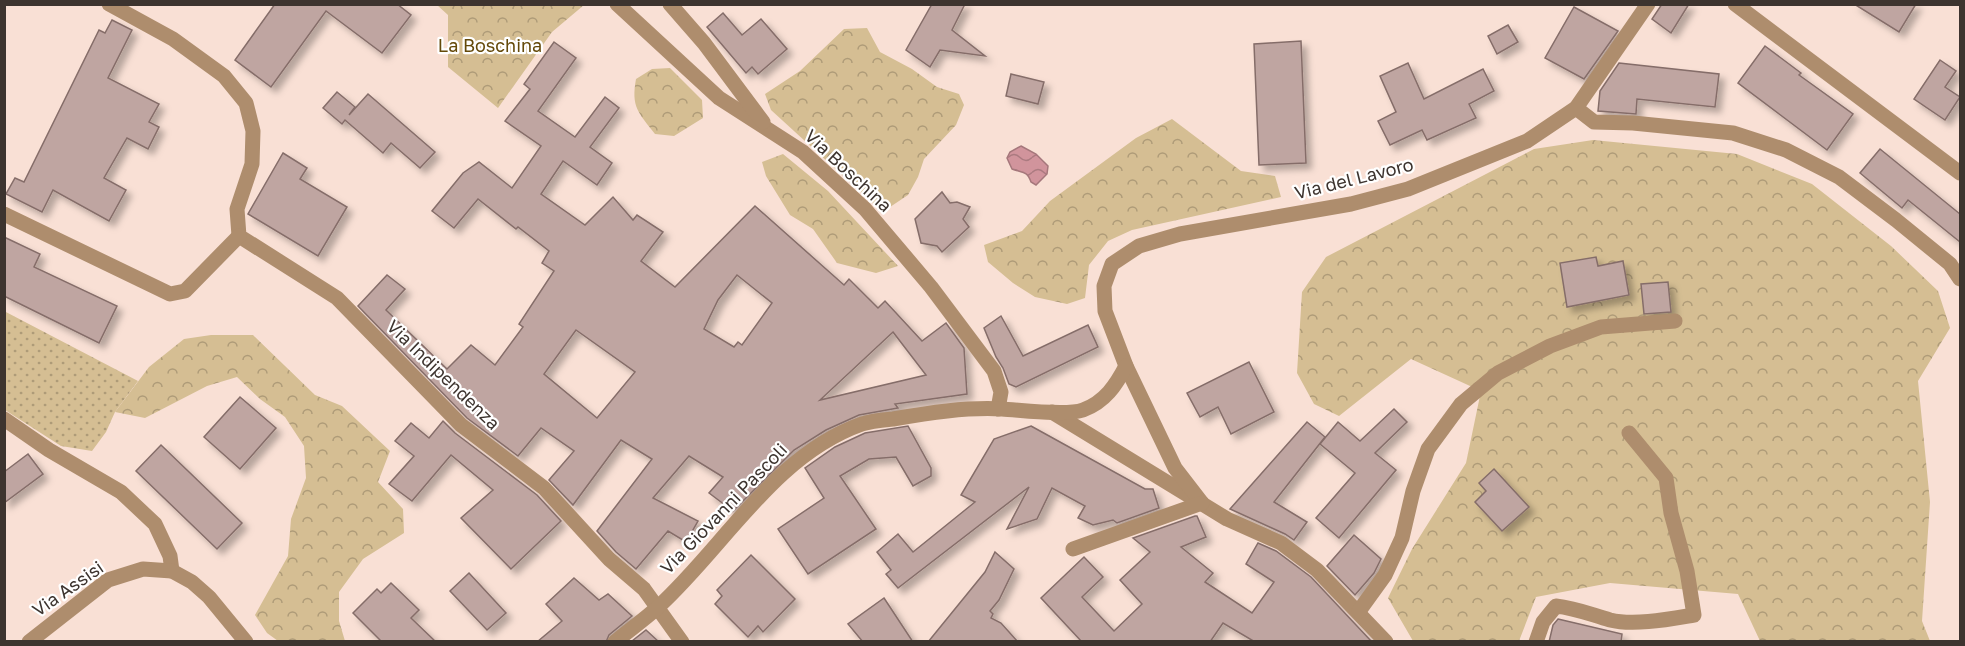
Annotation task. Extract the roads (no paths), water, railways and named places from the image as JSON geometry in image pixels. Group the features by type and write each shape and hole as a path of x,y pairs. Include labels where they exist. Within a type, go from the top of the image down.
{"street":[{"path":"4,214 170,294 185,291 240,236 237,209 252,164 253,131 246,103 224,76 173,39 109,4"},
{"name":"Via Boschina","path":"617,4 719,98 803,152 865,209 931,287 994,371 1001,392 998,409"},
{"path":"670,4 704,43 770,130"},
{"name":"Via del Lavoro","path":"1202,503 1175,468 1126,366 1105,311 1104,286 1112,264 1139,246 1179,234 1351,204 1408,189 1527,141 1576,108 1648,4"},
{"path":"1735,4 1960,173"},
{"path":"1576,108 1594,122 1633,123 1733,133 1786,150 1839,177 1950,264 1960,279"},
{"name":"Via Indipendenza","path":"240,236 337,298 461,424 544,488 609,559 644,589 682,642"},
{"path":"1359,611 1385,575 1402,538 1413,491 1428,449 1461,404 1498,373 1550,346 1601,327 1675,321"},
{"name":"Via Giovanni Pascoli","path":"615,642 658,607 765,492 800,457 818,445 863,424 929,413 998,409 1082,411 1104,399 1126,366"},
{"path":"1052,412 1227,519 1281,543 1317,570 1359,611 1386,642"},
{"path":"4,419 49,450 121,492 155,524 170,555 172,571"},
{"path":"1536,642 1543,622 1556,606 1573,607 1613,620 1660,621 1694,615 1687,571 1671,513 1666,478 1629,433"},
{"path":"1072,549 1202,503"},
{"name":"Via Assisi","path":"29,642 108,580 143,568 172,571 192,582 209,597 246,642"}],"water":[{"path":"1021,146 1036,154 1048,166 1047,174 1036,185 1026,174 1012,169 1007,158 1010,152"}],"park label":[{"name":"La Boschina","path":"490,46"}]}
